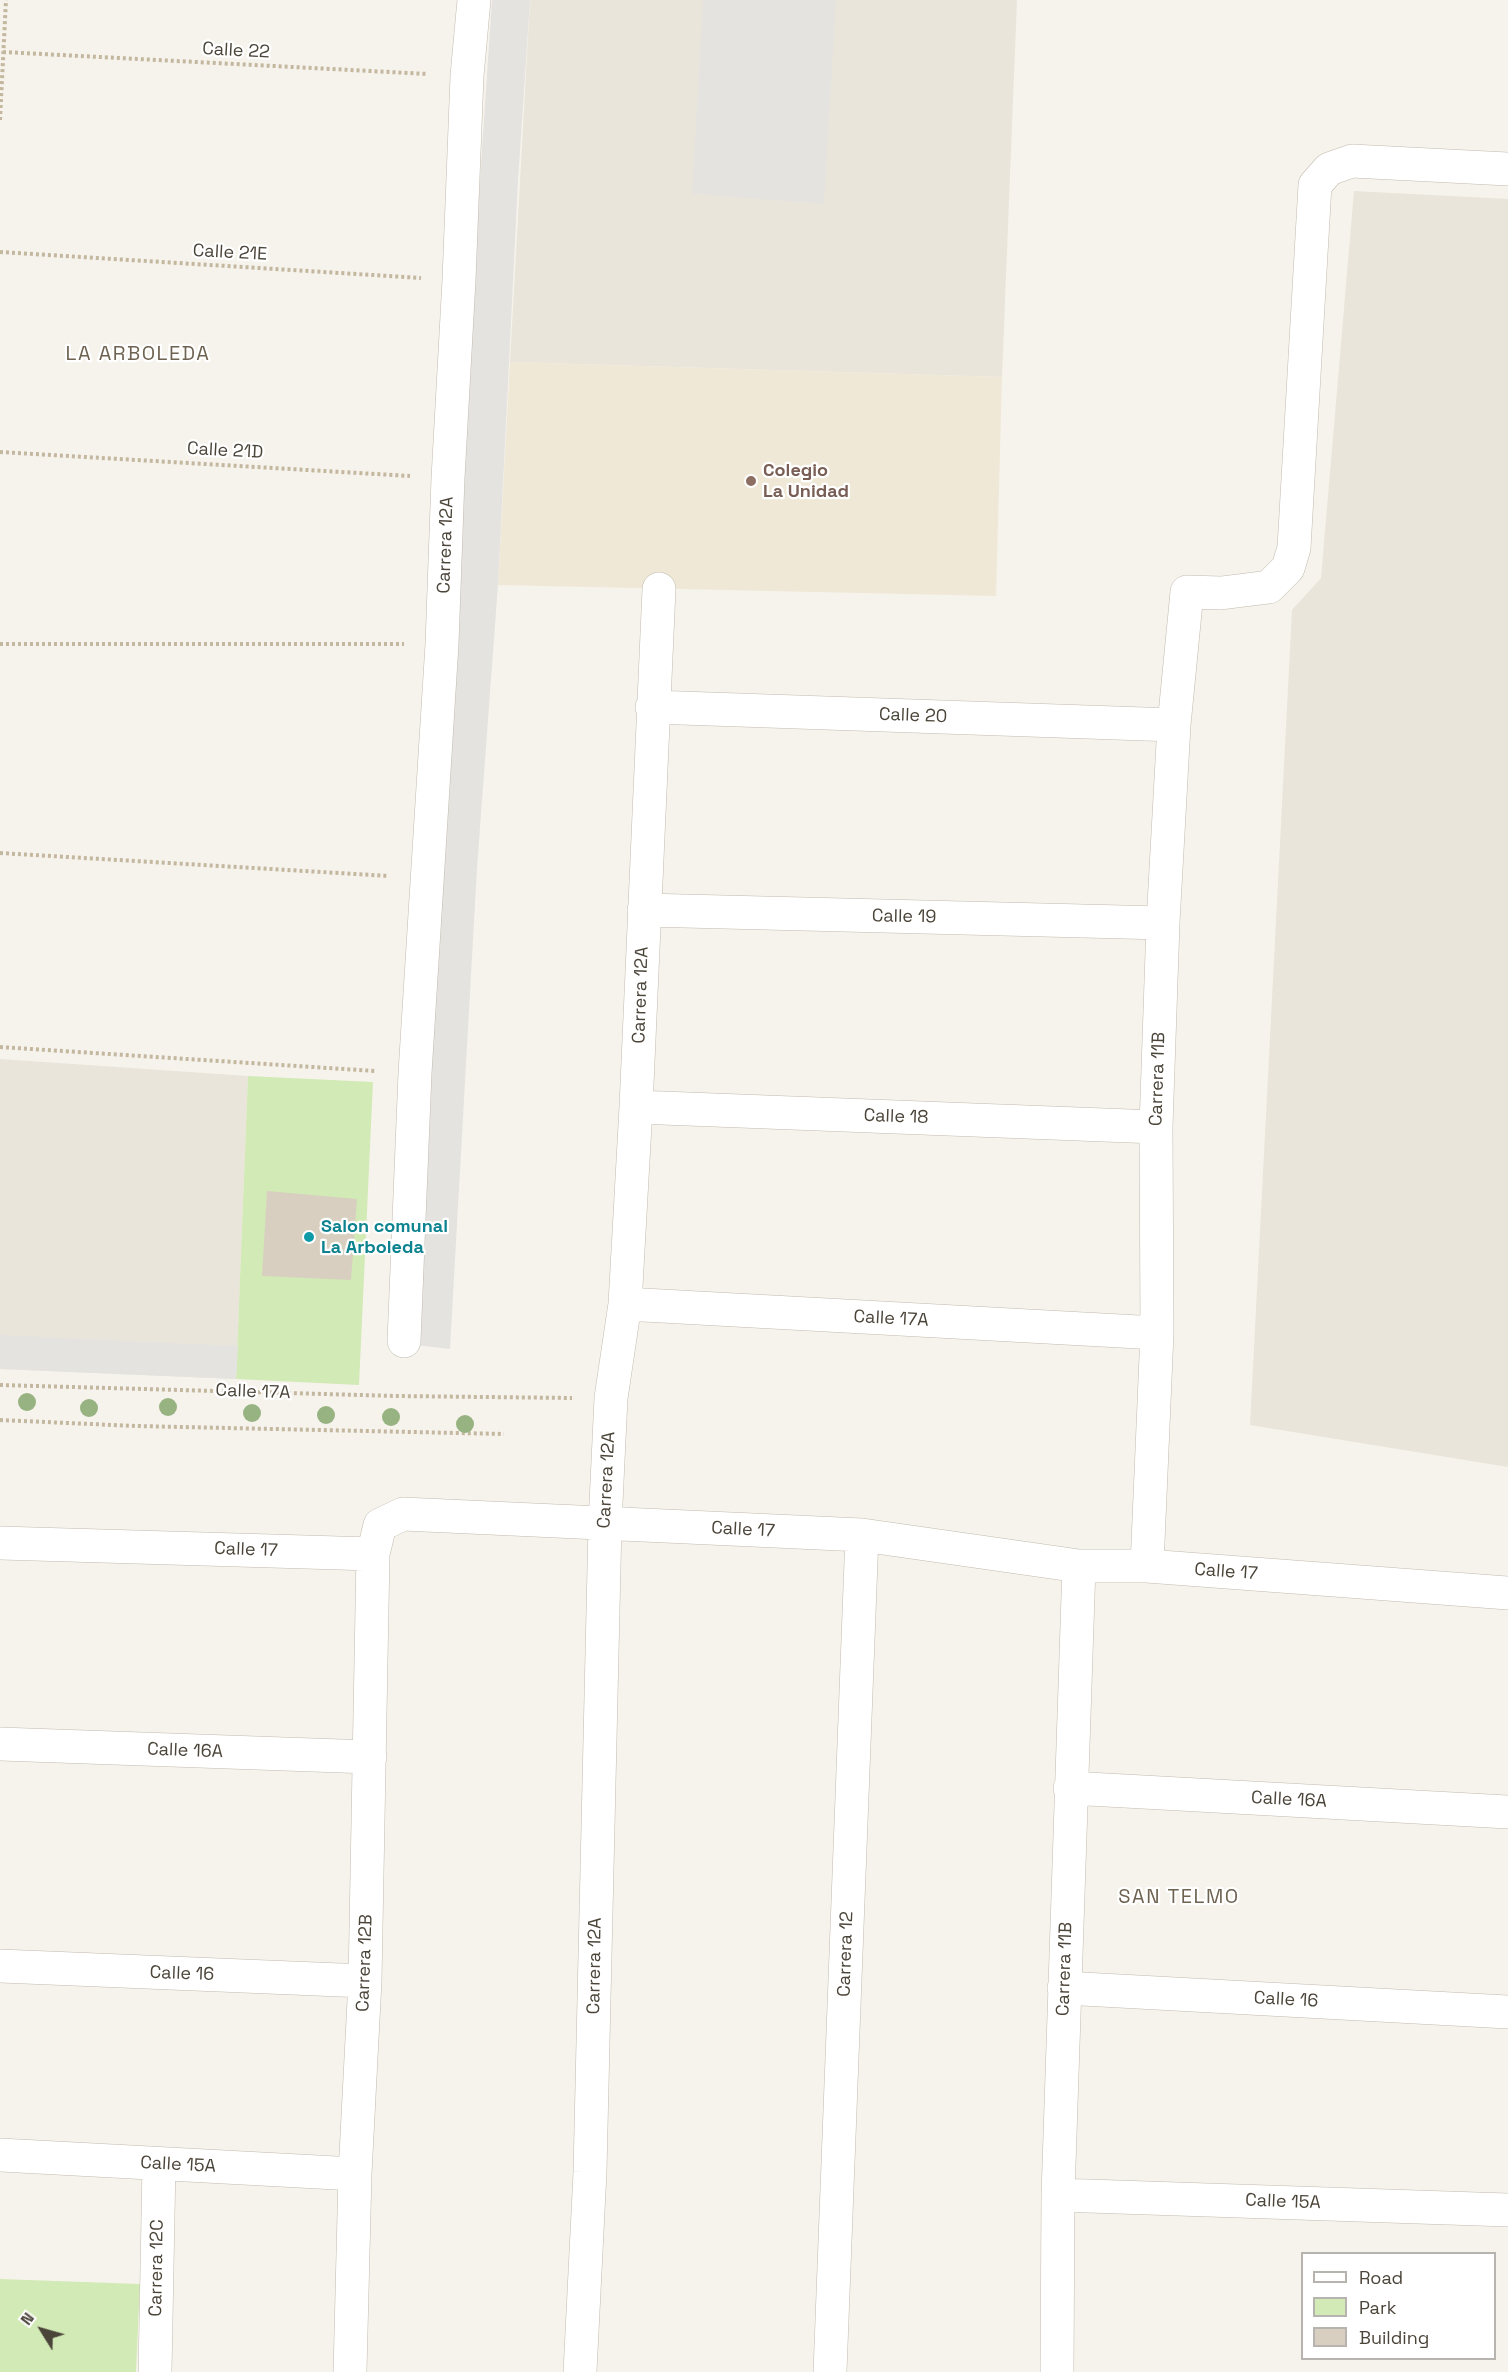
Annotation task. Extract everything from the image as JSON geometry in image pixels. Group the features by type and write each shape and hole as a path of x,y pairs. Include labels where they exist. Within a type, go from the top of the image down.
{"street":[{"name":"Carrera 12A","path":"404,1341 415,1073 442,644 467,76 474,0"},
{"name":"Carrera 11B","path":"1147,1566 1157,1333 1156,1127 1163,923 1174,725 1187,592 1221,593 1269,587 1288,568 1294,548 1315,185 1329,169 1352,161 1508,169"},
{"name":"Carrera 12A","path":"580,2372 590,2172 605,1524 611,1398 625,1304 659,589"},
{"name":"Calle 20","path":"652,707 1174,725"},
{"name":"Calle 19","path":"644,910 1163,923"},
{"name":"Calle 18","path":"636,1107 1156,1127"},
{"name":"Calle 17A","path":"625,1304 1157,1333"},
{"name":"Calle 17","path":"0,1543 373,1554 380,1525 403,1514 862,1535 1079,1566 1147,1566 1508,1593"},
{"name":"Carrera 12","path":"830,2372 862,1535"},
{"name":"Carrera 12B","path":"350,2372 364,1981 373,1554"},
{"name":"Carrera 11B","path":"1058,2372 1058,2195 1079,1566"},
{"name":"Calle 16A","path":"0,1744 370,1757"},
{"name":"Calle 16A","path":"1070,1788 1508,1812"},
{"name":"Calle 16","path":"0,1966 364,1981"},
{"name":"Calle 16","path":"1064,1988 1508,2012"},
{"name":"Calle 15A","path":"0,2156 356,2174"},
{"name":"Carrera 12C","path":"155,2372 159,2164"},
{"name":"Calle 15A","path":"1058,2195 1508,2210"}],"path":[{"path":"0,120 6,0"},
{"name":"Calle 22","path":"3,52 467,76"},
{"name":"Calle 21E","path":"0,252 459,280"},
{"name":"Calle 21D","path":"0,452 448,478"},
{"path":"0,644 442,644"},
{"path":"0,853 426,879"},
{"path":"0,1047 415,1073"},
{"name":"Calle 17A","path":"0,1385 505,1398 611,1398"},
{"name":"Calle 17A","path":"0,1420 136,1426 504,1434"}],"shaded area":[{"path":"492,0 530,0 518,181 498,585 477,868 450,1349 415,1345 473,285"},
{"path":"530,0 1017,0 1002,377 510,362"},
{"path":"703,0 836,0 824,204 692,194"},
{"path":"1354,191 1508,199 1508,1467 1250,1425 1292,610 1321,578"},
{"name":"Colegio La Unidad","path":"510,362 1002,377 996,596 498,585"},
{"path":"0,1059 248,1076 236,1379 0,1369"},
{"path":"0,1335 238,1346 236,1379 0,1369"}],"green space":[{"path":"248,1076 373,1082 359,1385 236,1379"},
{"path":"0,2279 140,2284 136,2372 0,2372"}],"building":[{"name":"Salon comunal La Arboleda","path":"267,1191 357,1199 351,1280 262,1276"}],"place":[{"name":"Colegio La Unidad","path":"751,481"},
{"name":"Salon comunal La Arboleda","path":"309,1237"}],"district":[{"name":"LA ARBOLEDA","path":"138,355"},
{"name":"SAN TELMO","path":"1179,1898"}]}
